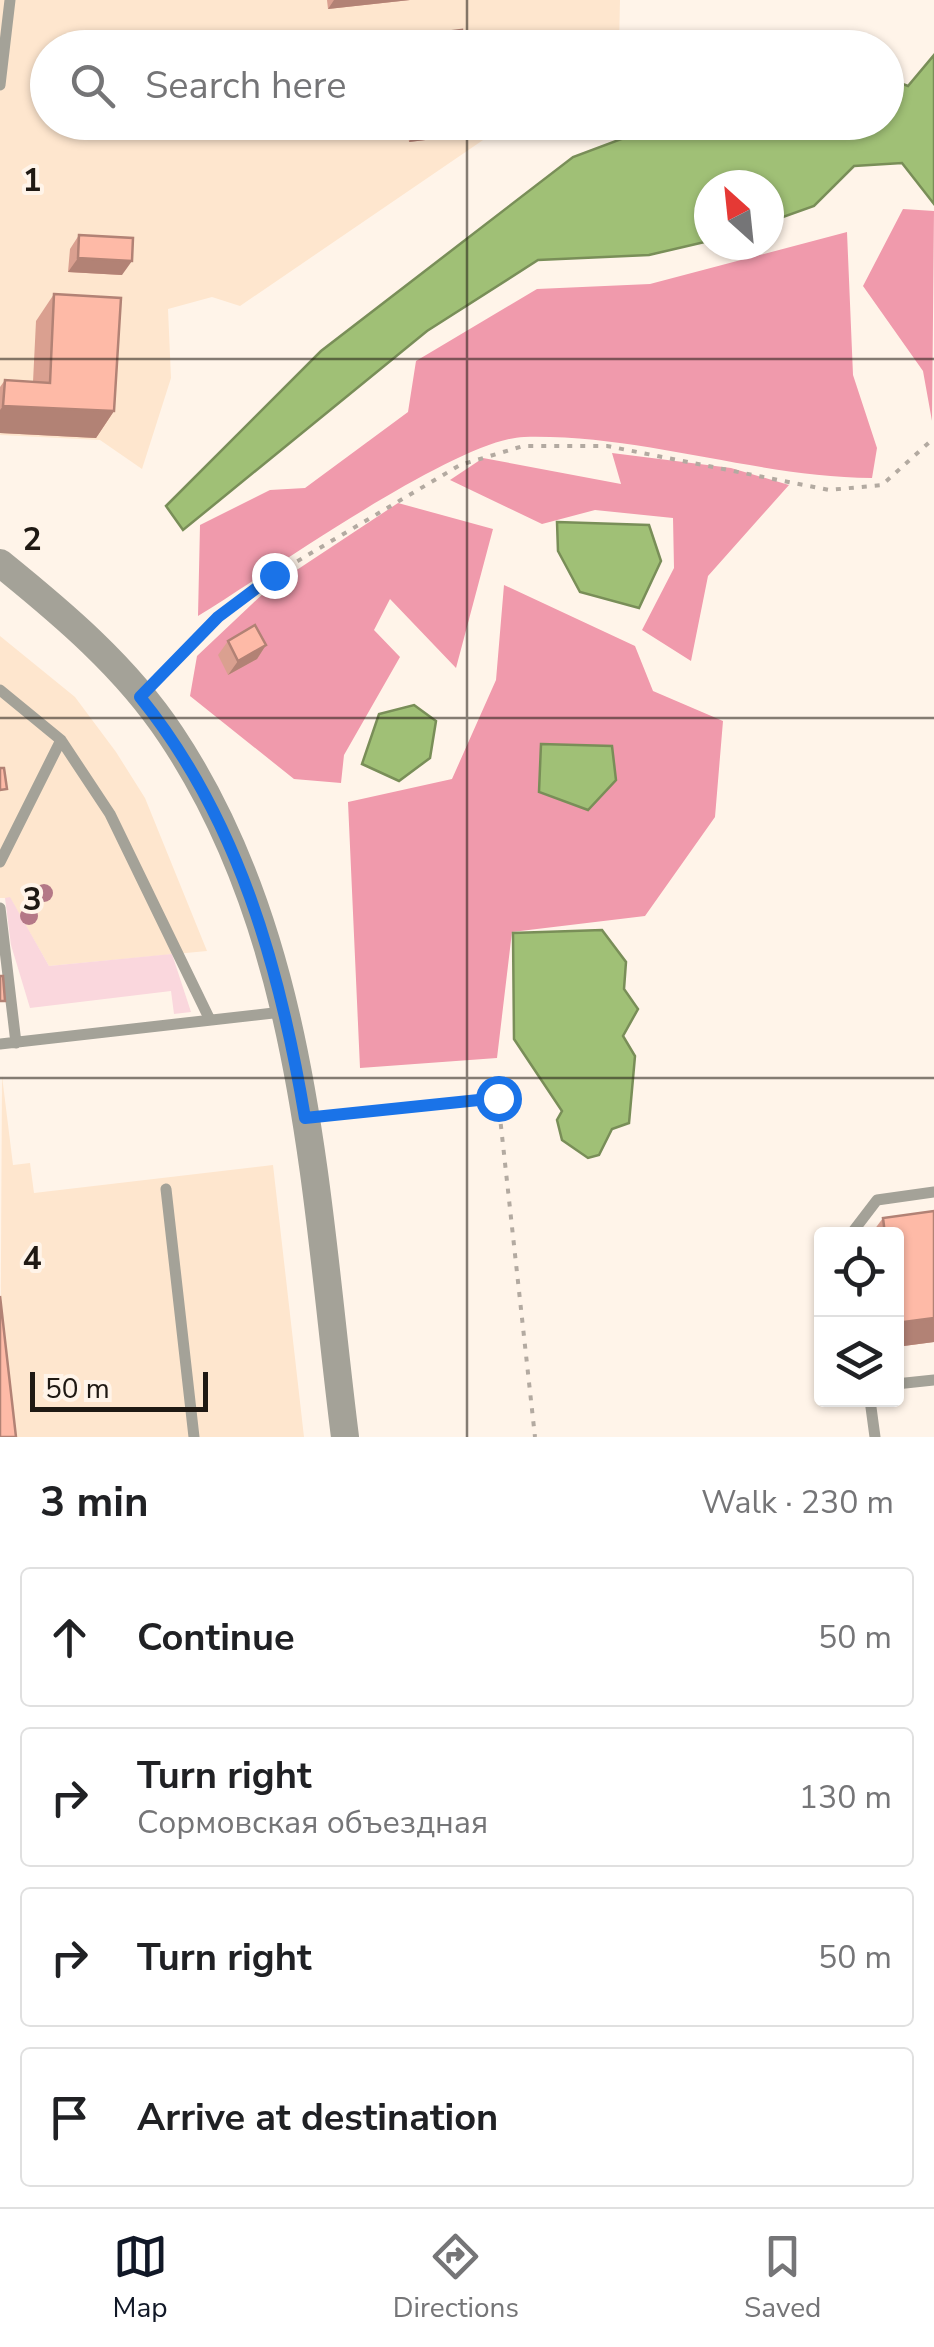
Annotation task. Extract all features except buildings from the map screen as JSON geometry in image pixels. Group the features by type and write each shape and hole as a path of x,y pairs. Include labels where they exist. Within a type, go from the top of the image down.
{"street":[{"path":"0,563 110,658 170,734 195,776 250,890 287,1011 305,1118 345,1437"}],"lane":[{"path":"0,85 10,0"},
{"path":"0,690 61,740 110,814 210,1020"},
{"path":"0,862 61,740"},
{"path":"0,908 16,1042"},
{"path":"0,1044 287,1011"},
{"path":"166,1190 194,1437"},
{"path":"856,1227 877,1200 934,1192"},
{"path":"904,1383 934,1380"},
{"path":"871,1407 875,1437"}],"path":[{"path":"140,697 218,617 274,575 460,465 524,446 607,446 829,490 882,485 934,438"},
{"path":"305,1118 498,1098 535,1437"}],"shaded area":[{"path":"0,0 620,0 619,30 30,30 30,140 483,140 240,306 212,297 168,309 171,378 142,469 100,440 0,435"},
{"path":"934,55 934,204 902,163 854,166 814,206 784,217 784,170 694,170 694,244 649,255 538,260 427,331 183,530 166,506 321,351 573,157 618,140 904,140 904,84 908,86"},
{"path":"903,209 934,211 932,421 923,371 863,286"},
{"path":"847,232 853,375 877,448 872,478 785,471 612,442 524,437 493,444 409,484 198,616 200,525 270,490 305,488 408,412 416,361 537,289 650,284 741,260 784,260 784,249"},
{"path":"612,453 731,468 789,485 708,576 691,661 642,630 674,568 673,518 595,510 542,524 450,480 483,458 621,484"},
{"path":"398,503 493,529 456,668 390,599 374,630 400,657 344,755 341,783 294,779 190,696 197,656 268,589"},
{"path":"557,522 649,525 661,561 639,608 580,592 558,551"},
{"path":"504,585 635,646 653,691 723,721 715,817 645,916 512,932 497,1058 360,1068 348,802 452,779 496,680"},
{"path":"0,636 75,697 116,752 145,798 207,951 49,966 10,898 0,898"},
{"path":"414,705 436,721 430,758 399,781 362,764 379,714"},
{"path":"541,744 612,746 616,780 588,810 539,792"},
{"path":"10,897 49,966 172,954 191,1012 174,1014 171,991 30,1008 11,945 5,898"},
{"path":"602,930 626,962 624,989 638,1009 623,1036 635,1056 629,1123 612,1129 599,1155 588,1158 562,1140 557,1120 562,1111 514,1039 513,933"},
{"path":"2,1076 13,1165 30,1163 34,1193 273,1165 304,1437 0,1437"}],"route":[{"path":"274,575 218,617 140,697 170,734 195,776 250,890 287,1011 305,1118 498,1098"}]}
